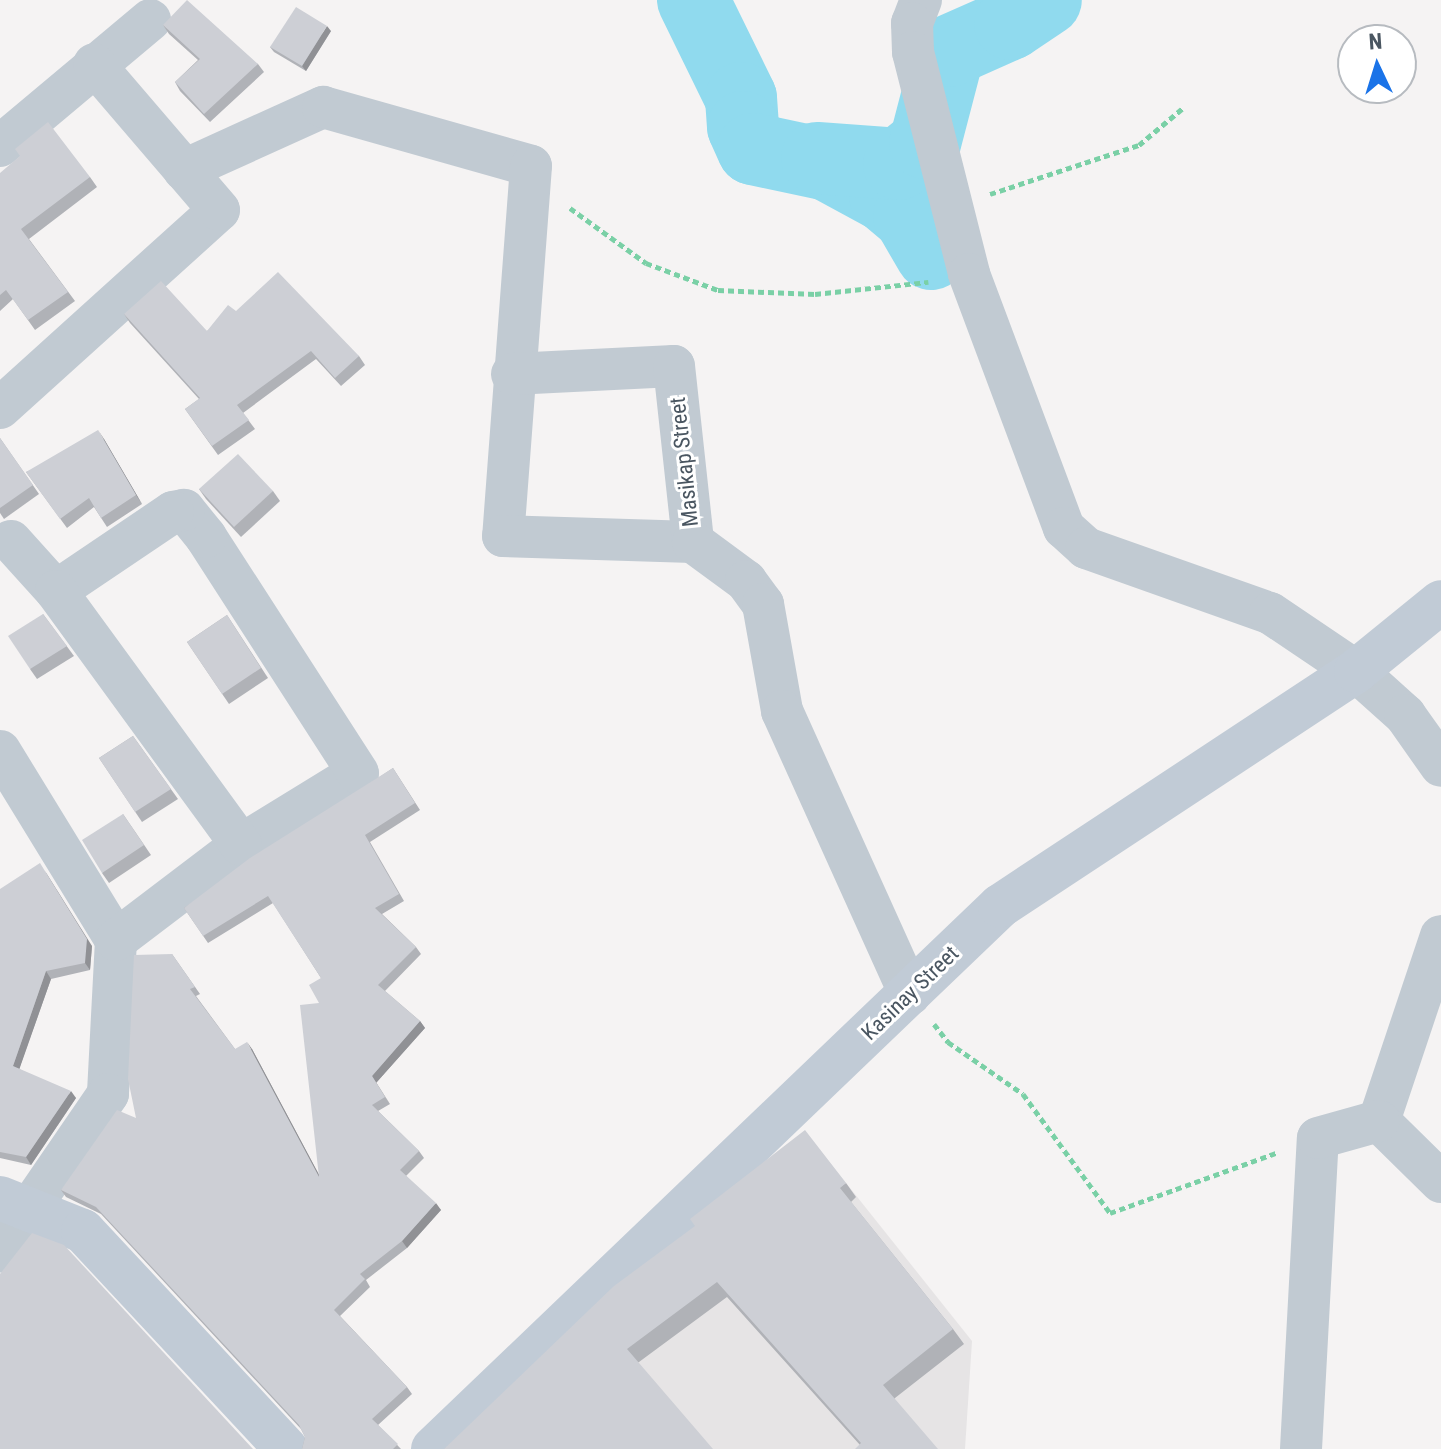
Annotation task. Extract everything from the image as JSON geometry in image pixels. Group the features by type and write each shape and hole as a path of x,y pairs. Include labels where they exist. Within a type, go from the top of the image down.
{"street":[{"path":"921,0 912,23 913,52 969,274 1064,528 1086,548 1270,613 1356,671 1405,715 1441,766"},
{"path":"5,131 150,20"},
{"path":"0,408 219,210 94,64"},
{"path":"184,170 323,107 531,166 512,374 503,536 693,542"},
{"name":"Masikap Street","path":"512,374 674,366 693,542 746,581 763,604 782,711 910,994"},
{"path":"56,591 173,512 184,510 206,537 358,773 241,845 116,940"},
{"path":"11,541 56,591 241,845"},
{"name":"Kasinay Street","path":"433,1449 1000,906 1356,671 1441,602"},
{"path":"0,751 116,940 108,1094 16,1203 0,1252"},
{"path":"1379,1121 1441,936"},
{"path":"1301,1449 1318,1138 1379,1121"},
{"path":"1379,1121 1441,1182"},
{"path":"16,1203 83,1231 286,1449"}],"path":[{"path":"947,191 1010,185 1139,145 1183,108"},
{"path":"531,166 545,170 569,208 646,263 718,290 815,294 969,274"},
{"path":"910,994 948,1042 1023,1094 1110,1213 1318,1138"}],"shaded area":[{"path":"815,1144 972,1341 965,1449 460,1449"}],"building":[{"path":"187,0 258,64 204,114 175,82 200,59 163,25"},
{"path":"296,7 327,26 302,66 270,47"},
{"path":"48,122 90,177 21,229 68,292 28,320 6,290 0,295 0,173 20,156 15,149"},
{"path":"278,272 359,356 335,378 311,351 237,405 249,420 212,446 185,409 200,398 124,314 161,281 207,331 228,305 236,311"},
{"path":"98,430 136,495 101,518 89,498 60,519 26,472"},
{"path":"0,438 33,485 0,508"},
{"path":"238,454 273,491 234,527 199,489"},
{"path":"43,614 67,646 30,669 8,636"},
{"path":"227,615 261,668 222,694 187,642"},
{"path":"133,736 171,789 135,812 99,758"},
{"path":"393,768 415,803 365,835 399,894 375,908 416,947 378,985 420,1021 372,1076 385,1097 372,1105 419,1151 400,1170 436,1203 402,1241 360,1274 365,1279 334,1310 407,1387 372,1419 398,1444 393,1449 302,1449 305,1437 299,1425 96,1207 61,1190 117,1110 136,1118 128,1079 134,955 172,954 195,987 190,989 235,1049 247,1042 319,1177 300,1005 319,1003 309,985 321,978 268,896 203,936 184,908 250,858"},
{"path":"123,814 144,845 102,873 82,840"},
{"path":"40,863 87,939 85,963 46,971 13,1066 71,1091 26,1157 0,1152 0,889"},
{"path":"805,1130 846,1183 840,1188 953,1329 883,1385 938,1449 855,1449 861,1443 717,1282 627,1349 713,1449 444,1449 614,1286 695,1226 690,1219"},
{"path":"32,1233 64,1245 253,1449 0,1449 0,1274"}],"waterway":[{"path":"693,0 741,98 743,127 753,149 828,165 885,196 909,216 931,254"},
{"path":"817,158 899,164 925,143 949,51 1010,24 1046,0"}]}
